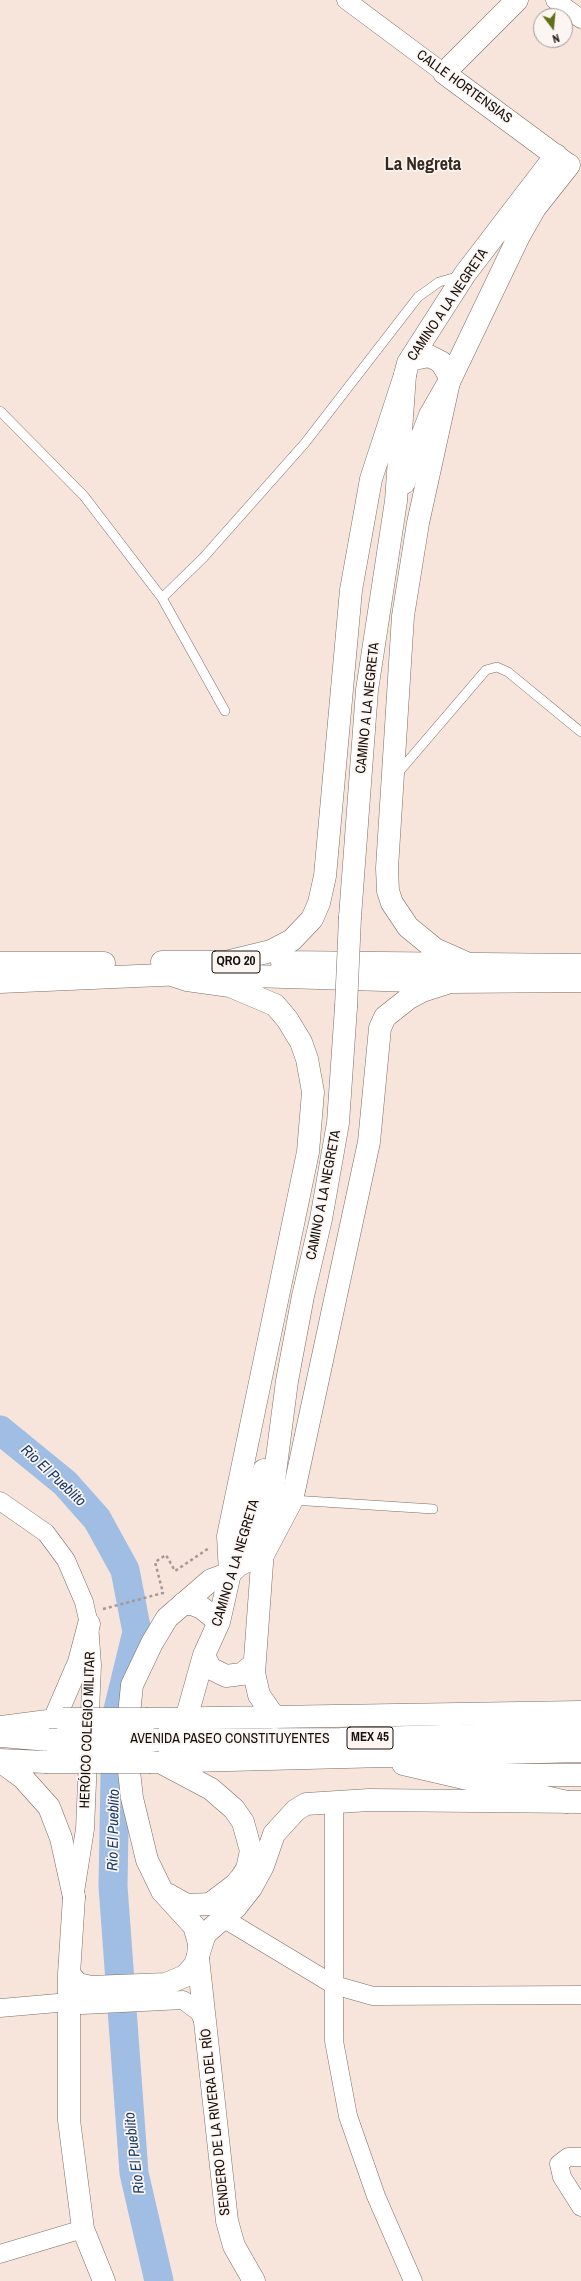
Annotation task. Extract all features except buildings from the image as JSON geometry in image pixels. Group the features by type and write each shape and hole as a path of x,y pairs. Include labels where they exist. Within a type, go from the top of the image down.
{"main road":[{"path":"444,73 517,0"},
{"name":"CALLE HORTENSIAS","path":"444,73 569,165"},
{"name":"CAMINO A LA NEGRETA","path":"275,1718 264,1703 256,1686 254,1664 264,1553 264,1536 272,1496 287,1382 303,1296 321,1218 338,1124 346,1008 350,917 367,690 396,501 406,369 465,274 569,165"},
{"name":"CAMINO A LA NEGRETA","path":"396,501 430,415 450,380 519,236 535,208 569,165"},
{"path":"226,962 271,952 292,940 312,919 319,903 325,876 351,590 371,479 406,369 414,359 428,356 441,362 450,380 418,523 403,616 387,868 388,891 392,903 415,935 435,949 471,965"},
{"name":"QRO 20","path":"0,964 226,962 471,965 581,964"},
{"path":"169,974 187,980 230,986 275,1005 287,1019 300,1042 307,1059 313,1092 308,1152 228,1536 230,1573"},
{"name":"QRO 20","path":"0,982 169,974 450,982 581,981"},
{"path":"264,1553 292,1500 369,1142 380,1028 386,1017 409,998 422,991 450,982"},
{"name":"CAMINO A LA NEGRETA","path":"186,1719 204,1655 219,1622 230,1573 240,1552 248,1528 287,1382"},
{"name":"SENDERO DE LA RIVERA DEL RÍO","path":"254,2281 234,2246 227,2221 198,1958 199,1943 194,1926 162,1891 147,1860 132,1798 126,1744 126,1727 132,1685 161,1627 183,1604 211,1580 230,1573 239,1565 264,1553"},
{"path":"183,1604 192,1604 202,1608 219,1622"},
{"path":"55,1726 79,1662 89,1624"},
{"path":"204,1655 210,1668 226,1676 242,1674 254,1664"},
{"path":"0,1727 55,1726 148,1719 581,1712"},
{"name":"AVENIDA PASEO CONSTITUYENTES","path":"0,1736 55,1726 159,1740 340,1739 581,1732"},
{"name":"AVENIDA PASEO CONSTITUYENTES","path":"0,1760 46,1762 156,1762 581,1751"},
{"path":"366,1756 574,1802"},
{"path":"0,1760 28,1783 49,1807 61,1838 74,1897 76,1992 69,2120 83,2230 104,2281"},
{"path":"156,1762 211,1789 234,1809 243,1822 251,1851 247,1868 241,1878 235,1885 210,1904 188,1905 162,1891"},
{"path":"430,1770 514,1775 581,1775"},
{"path":"76,1992 166,1984 181,1990 198,1958 206,1934 236,1907 251,1888 263,1866 274,1834 280,1825 296,1810 306,1804 334,1801 574,1802"}],"street":[{"name":"CALLE HORTENSIAS","path":"346,0 444,73"},
{"path":"555,0 581,20"},
{"name":"HERÓICO COLEGIO MILITAR","path":"0,1501 46,1534 66,1560 84,1602 89,1624 92,1665 84,1829 74,1897"},
{"path":"334,1801 334,2041 348,2116 376,2196 413,2281"},
{"path":"223,1918 334,1985 373,1996 581,1995"},
{"path":"181,1990 199,2012 205,2024"},
{"path":"0,2008 76,1992"},
{"path":"581,2157 568,2157 559,2164 562,2177 581,2207"},
{"path":"0,2254 83,2230"}],"lane":[{"path":"162,598 203,558 306,443 418,297 439,282 465,274"},
{"path":"0,411 84,496 162,598 226,710"},
{"path":"393,778 486,670 497,667 508,672 581,732"},
{"path":"292,1500 433,1509"}],"path":[{"path":"100,1603 102,1610 163,1593 155,1562 166,1555 175,1571 228,1536"}],"waterway":[{"name":"Rio El Pueblito","path":"0,1430 65,1483 97,1519 125,1570 137,1632 116,1718 113,1886 134,2173 159,2281"}],"district":[{"name":"La Negreta","path":"423,165"}]}
